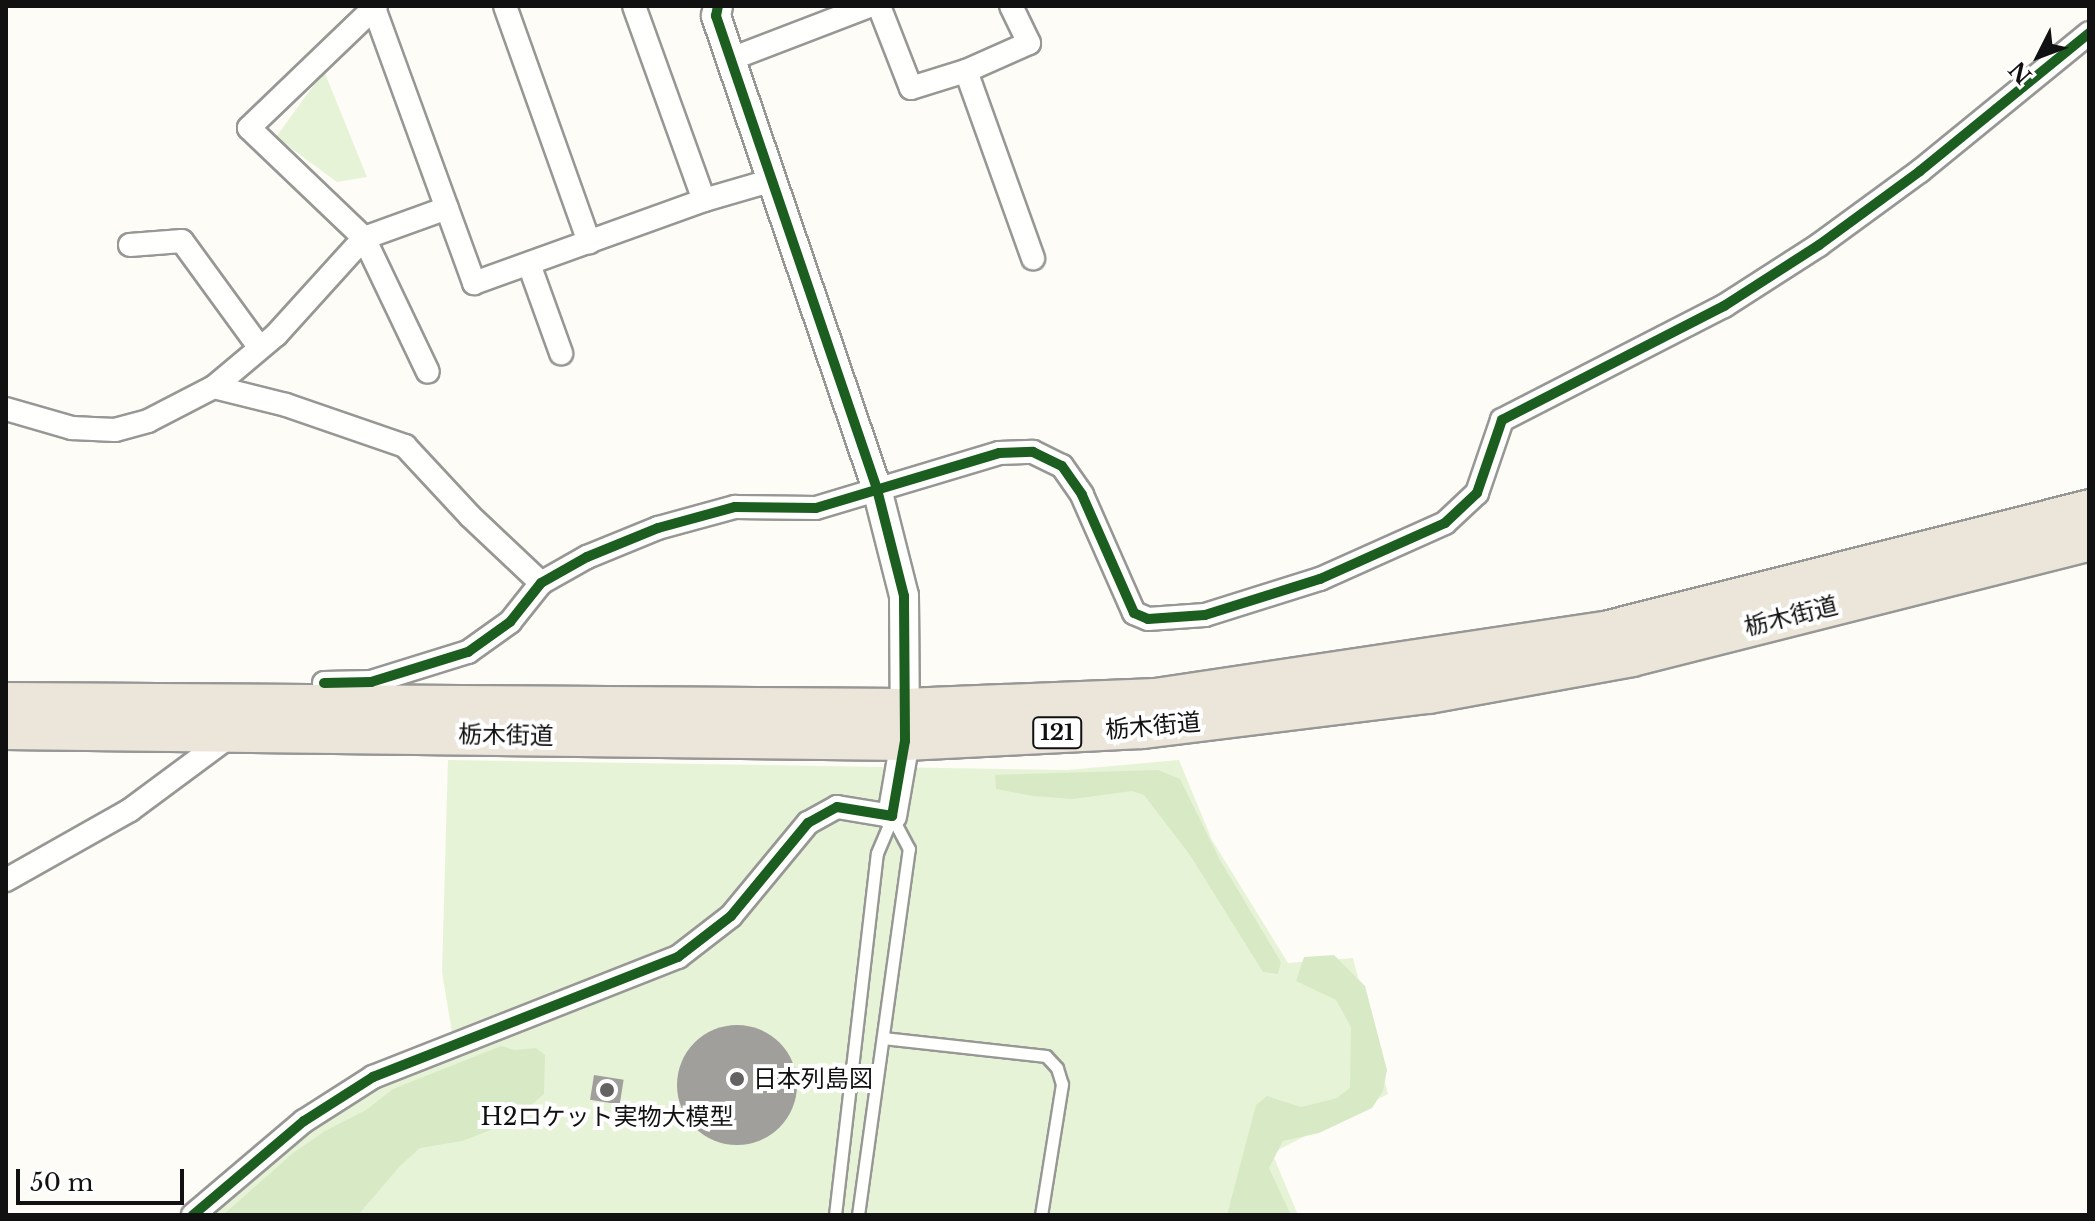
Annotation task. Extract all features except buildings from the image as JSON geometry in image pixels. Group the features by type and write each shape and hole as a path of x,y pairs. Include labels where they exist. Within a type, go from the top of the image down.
{"highway":[{"name":"栃木街道","path":"6,730 905,725 1156,698 1605,631 2089,509"},
{"name":"栃木街道","path":"6,702 1142,729 1429,694 1632,657 2089,541"}],"street":[{"path":"505,6 589,242"},
{"path":"634,6 704,200"},
{"path":"193,1215 304,1121 373,1077 678,957 731,916 808,823 837,807 892,816 905,725 904,596 877,489 716,16 718,6"},
{"path":"731,59 869,6"},
{"path":"879,6 911,88 966,71 1029,43 1011,6"},
{"path":"428,372 364,238 249,128 375,7 474,283 704,200 773,180"},
{"path":"324,683 371,682 468,652 510,622 541,583 587,557 658,528 735,507 816,508 999,453 1033,452 1062,466 1082,495 1122,592 1134,613 1148,619 1205,615 1320,579 1445,523 1477,493 1502,420 1724,306 1819,245 1920,171 2089,33"},
{"path":"966,71 1033,258"},
{"path":"6,409 72,428 115,430 148,421 214,387 260,348 364,238 447,208"},
{"path":"130,245 182,241 260,348"},
{"path":"529,264 561,353"},
{"path":"214,387 286,405 405,446 470,516 541,583"},
{"path":"6,880 130,810 236,731"}],"lane":[{"path":"858,1215 909,849 892,816"},
{"path":"835,1215 877,853 892,816"},
{"path":"883,1038 1046,1056 1057,1068 1062,1084 1041,1215"}],"green space":[{"path":"324,71 367,177 337,182 276,137"},
{"path":"448,760 1067,770 1179,760 1212,840 1288,963 1353,958 1388,1094 1272,1153 1298,1215 207,1215 312,1129 380,1088 456,1057 442,972"},
{"path":"1158,770 1180,779 1220,860 1281,962 1278,974 1263,972 1190,855 1144,795 1132,791 1073,799 996,789 995,775"},
{"path":"1334,955 1365,986 1387,1070 1383,1091 1372,1108 1319,1133 1283,1141 1269,1168 1291,1215 1227,1215 1256,1105 1267,1096 1301,1107 1337,1098 1350,1088 1351,1027 1336,1000 1296,981 1304,957"},
{"path":"501,1046 515,1050 536,1048 545,1055 544,1094 517,1117 486,1132 462,1141 420,1148 400,1166 358,1215 223,1215 293,1153 325,1131 366,1110 393,1089"}],"cycle path":[{"path":"193,1215 304,1121 373,1077 678,957 731,916 808,823 837,807 892,816 905,741 904,596 877,489 716,16 718,6"},
{"path":"324,683 371,682 468,652 510,622 541,583 587,557 658,528 735,507 816,508 999,453 1033,452 1062,466 1082,495 1134,613 1148,619 1205,615 1320,579 1445,523 1477,493 1502,420 1724,306 1819,245 1920,171 2089,33"}],"place":[{"name":"日本列島図","path":"737,1079"},
{"name":"H2ロケット実物大模型","path":"607,1090"}]}
